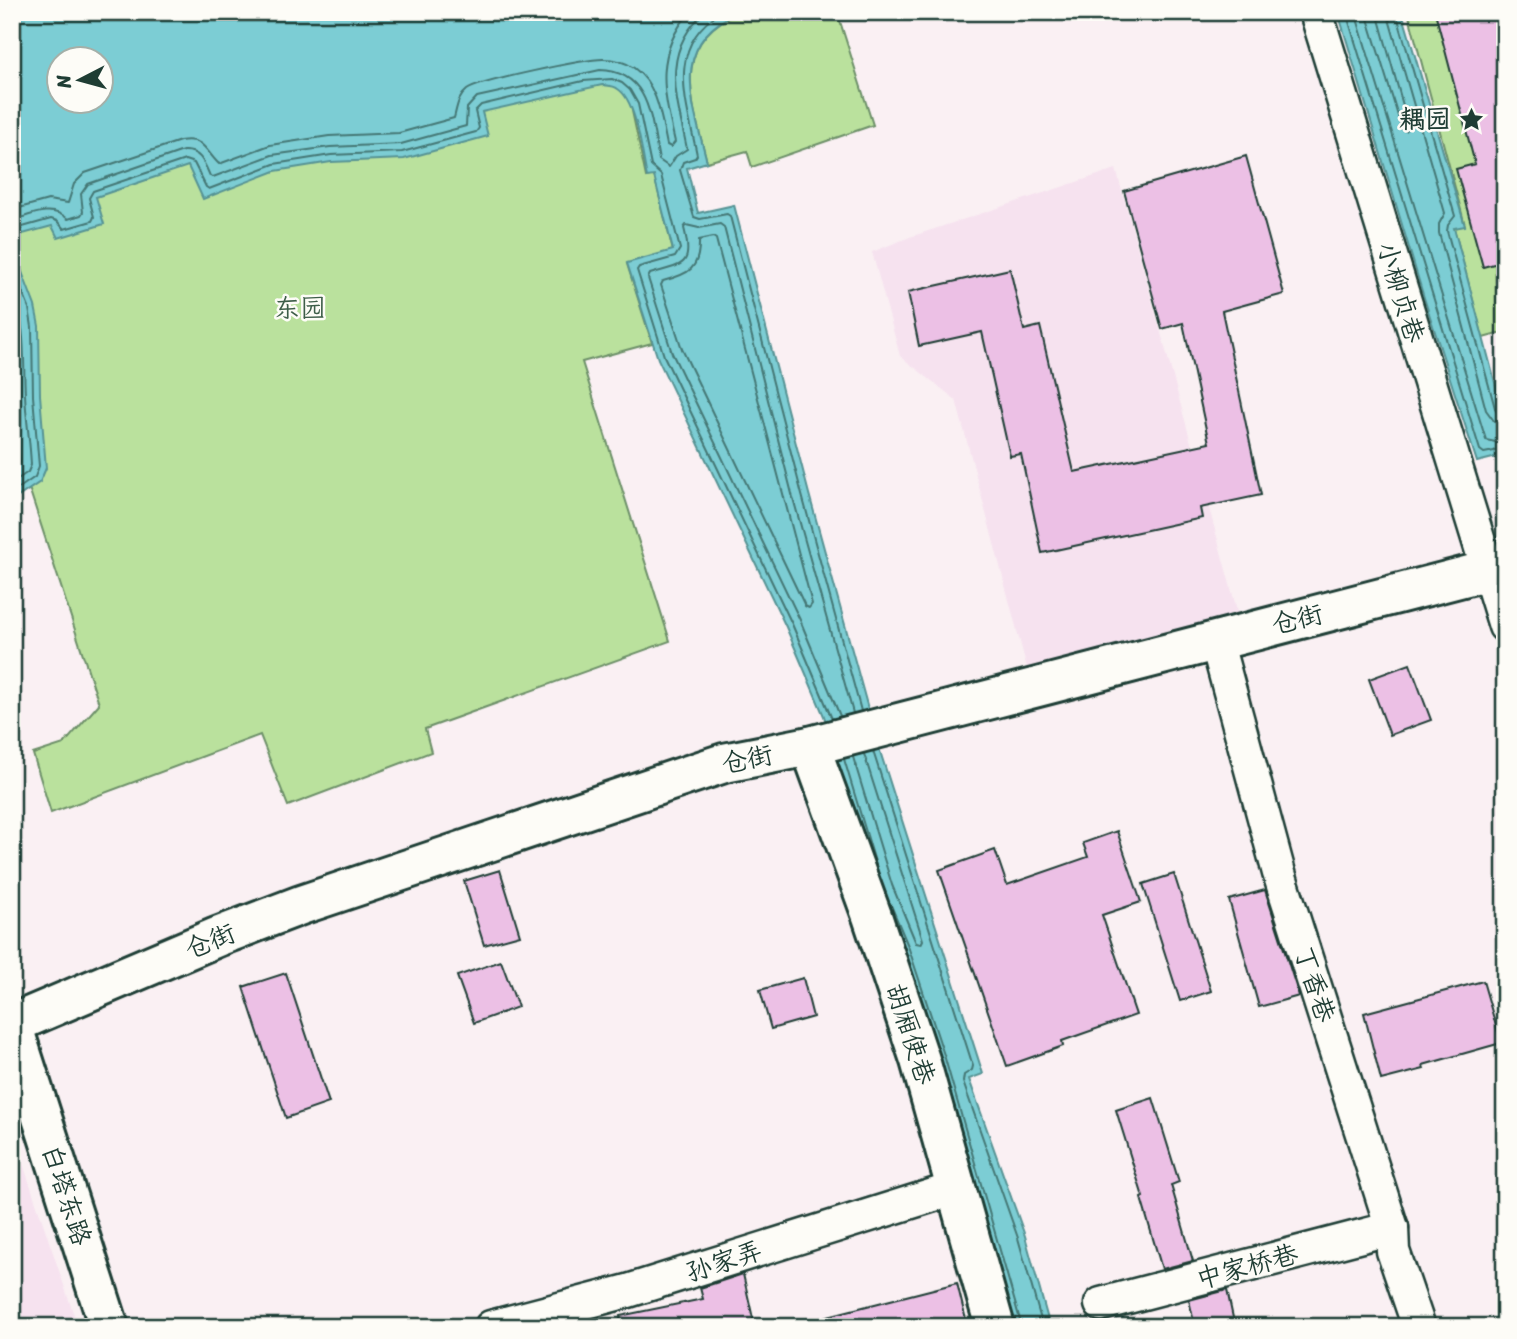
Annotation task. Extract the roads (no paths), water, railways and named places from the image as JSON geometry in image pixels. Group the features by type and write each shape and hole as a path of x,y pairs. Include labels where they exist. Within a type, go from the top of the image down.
{"street":[{"name":"小柳贞巷","path":"1316,12 1496,568 1505,626"},
{"name":"仓街","path":"12,1024 217,937 301,905 724,763 816,744 1496,568"},
{"name":"丁香巷","path":"1216,640 1279,873 1392,1228 1394,1251 1419,1327"},
{"name":"胡厢使巷","path":"816,744 920,1060 995,1327"},
{"name":"白塔东路","path":"12,1024 109,1327"},
{"name":"孙家弄","path":"491,1327 628,1292 956,1188"},
{"name":"中家桥巷","path":"1101,1304 1392,1228"}],"water":[{"path":"12,12 739,12 716,25 702,40 694,58 692,97 707,162 687,168 698,213 734,205 878,745 983,1074 969,1079 1025,1236 1050,1327 1016,1327 972,1179 877,891 824,716 786,627 658,359 627,263 673,250 654,176 647,177 634,116 624,95 614,87 602,85 482,112 488,136 404,159 331,162 275,171 203,199 188,166 96,197 104,224 58,238 52,226 12,237"},
{"path":"1338,12 1402,12 1465,226 1454,228 1505,420 1505,489 1497,457 1477,462 1425,301"},
{"path":"12,246 35,306 39,326 40,395 46,468 40,482 12,501"}],"place":[{"name":"耦园","path":"1471,119"}],"park label":[{"name":"东园","path":"300,308"}]}
